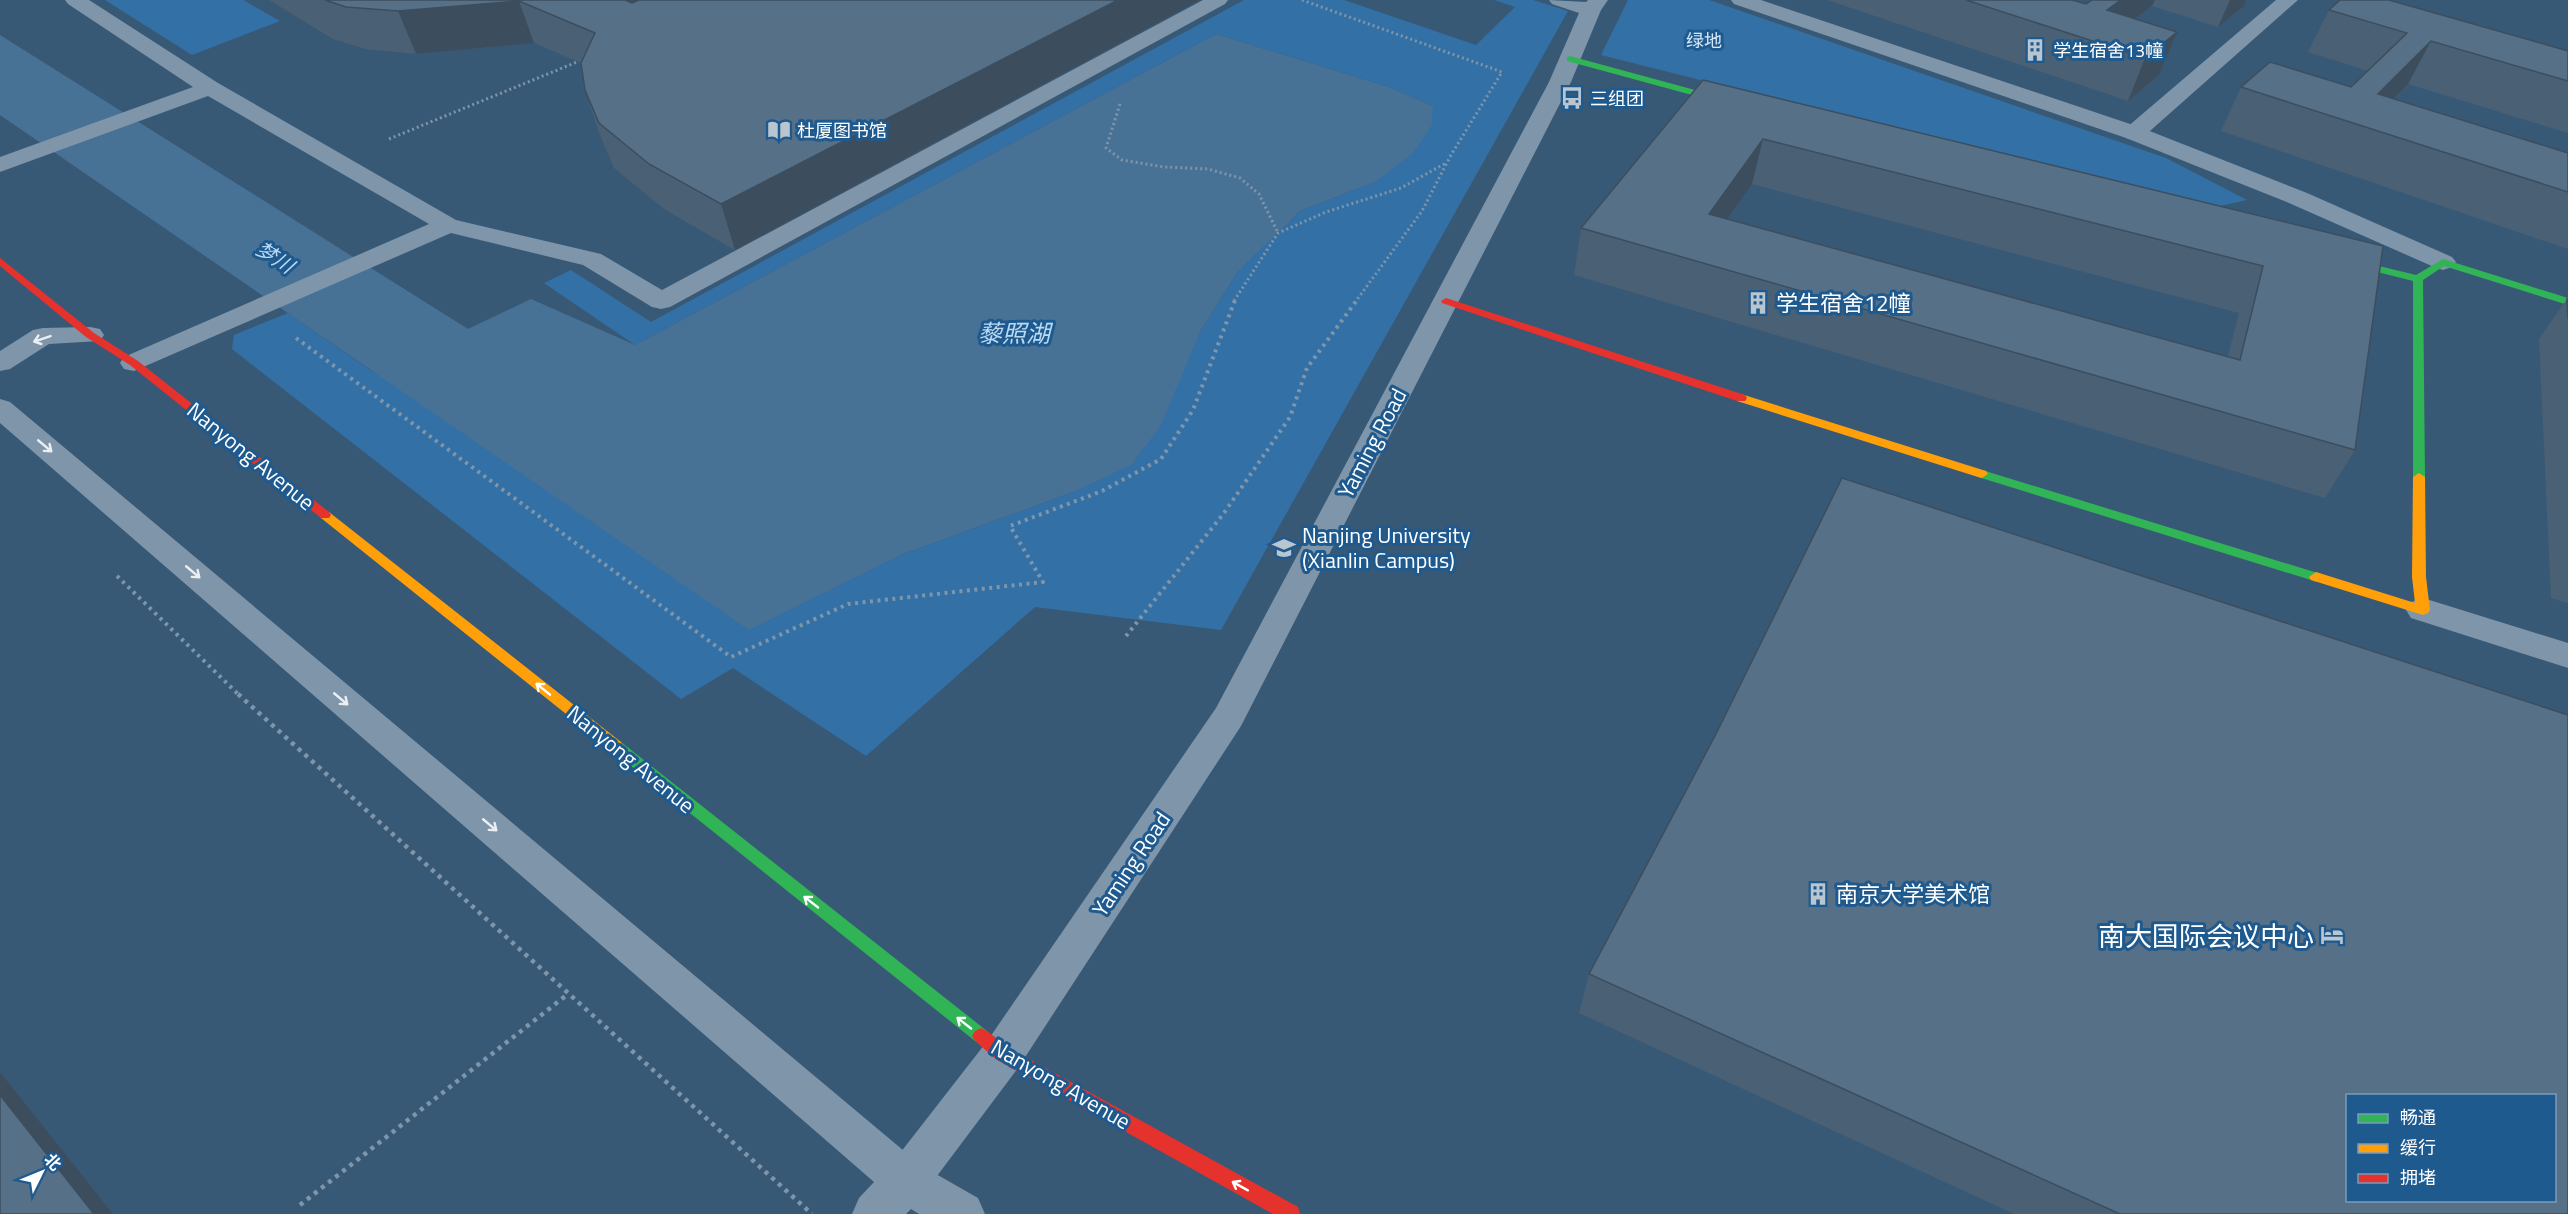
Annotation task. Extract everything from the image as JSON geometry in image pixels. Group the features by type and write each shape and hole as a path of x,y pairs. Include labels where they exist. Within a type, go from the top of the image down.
{"street":[{"path":"75,0 210,88 448,225 592,259 661,301 1218,0"},
{"path":"1559,0 1594,5"},
{"path":"1741,0 2134,133 2298,198 2444,262 2568,302"},
{"path":"2134,133 2288,0"},
{"name":"Yaming Road","path":"875,1214 906,1181 1004,1054 1229,717 1560,82 1594,5"},
{"path":"1570,59 1750,107"},
{"path":"1,165 210,88"},
{"path":"134,363 448,225"},
{"path":"2327,256 2418,279 2444,262"},
{"name":"Nanyong Avenue","path":"0,261 90,335 134,363 1004,1054 1291,1214"},
{"path":"2418,279 2419,577 2423,610"},
{"path":"1446,302 1773,409 2568,656"},
{"path":"0,363 43,336 90,335"},
{"path":"0,408 906,1181 962,1214"}],"path":[{"path":"1126,636 1224,513 1290,417 1307,368 1422,211 1446,164 1502,72 1302,0"},
{"path":"335,161 577,62"},
{"path":"1121,100 1106,148 1122,160 1164,167 1208,170 1240,178 1259,194 1278,233"},
{"path":"255,309 731,657 848,604 1043,582 1010,526 1102,491 1161,459 1193,410 1232,305 1278,233 1326,212 1401,188 1446,164"},
{"path":"115,575 252,708 812,1214"},
{"path":"300,1205 568,994"}],"green space":[{"path":"105,0 243,0 280,21 192,55"},
{"path":"1244,0 1344,0 1476,45 1515,7 1494,0 1533,0 1568,11 1221,630 1035,607 866,756 733,668 681,699 232,349 234,335 288,313 373,372 898,556 1073,492 1200,332 1237,273 1300,211 1375,182 1433,106 1389,87 1216,34 635,345 544,283 571,270 651,322"},
{"name":"绿地","path":"1628,0 1709,0 2166,158 2247,200 2211,208 1601,55"}],"water":[{"name":"藜照湖","path":"1216,34 1389,87 1433,106 1432,125 1413,153 1375,182 1300,211 1237,273 1200,332 1160,427 1131,465 1073,492 898,556 749,630 0,115 0,35 468,329 531,299 635,345"}],"building":[{"name":"杜厦图书馆","path":"325,0 625,0 632,3 639,0 1118,0 721,204 649,164 599,123 585,90 581,63 595,33 519,1 398,11 346,7"},
{"path":"1966,0 2072,0 2086,4 2092,0 2121,0 2107,10 2177,32 2145,58"},
{"path":"2340,0 2389,0 2568,51 2568,81 2431,41 2378,94 2568,153 2568,192 2241,87 2270,62 2351,87 2407,33 2329,10"},
{"path":"1703,80 2383,246 2355,450 1581,228","holes":["1763,139 2263,266 2240,360 1709,214"]},
{"path":"1842,478 2568,715 2568,1214 2120,1214 1589,974 1716,734"},
{"path":"0,1095 94,1214 0,1214"}],"traffic: fast":[{"path":"1570,59 1736,104"},
{"path":"2338,259 2418,279 2443,262 2568,302"},
{"path":"2418,279 2419,477"},
{"path":"1982,474 2316,577"},
{"path":"616,746 981,1036"}],"traffic: slow":[{"path":"1741,398 1982,474"},
{"path":"2316,577 2423,610 2419,577 2419,477"},
{"path":"325,515 616,746"}],"traffic: jam":[{"path":"0,261 90,335 134,363 325,515"},
{"path":"1446,301 1741,398"},
{"path":"981,1036 1003,1054 1291,1214"}],"place":[{"name":"学生宿舍13幢","path":"2035,50"},
{"name":"三组团","path":"1572,98"},
{"name":"杜厦图书馆","path":"779,130"},
{"name":"学生宿舍12幢","path":"1758,303"},
{"name":"Nanjing University (Xianlin Campus)","path":"1284,548"},
{"name":"南京大学美术馆","path":"1818,894"},
{"name":"南大国际会议中心","path":"2332,935"}],"water label":[{"name":"梦川","path":"275,257"}]}
